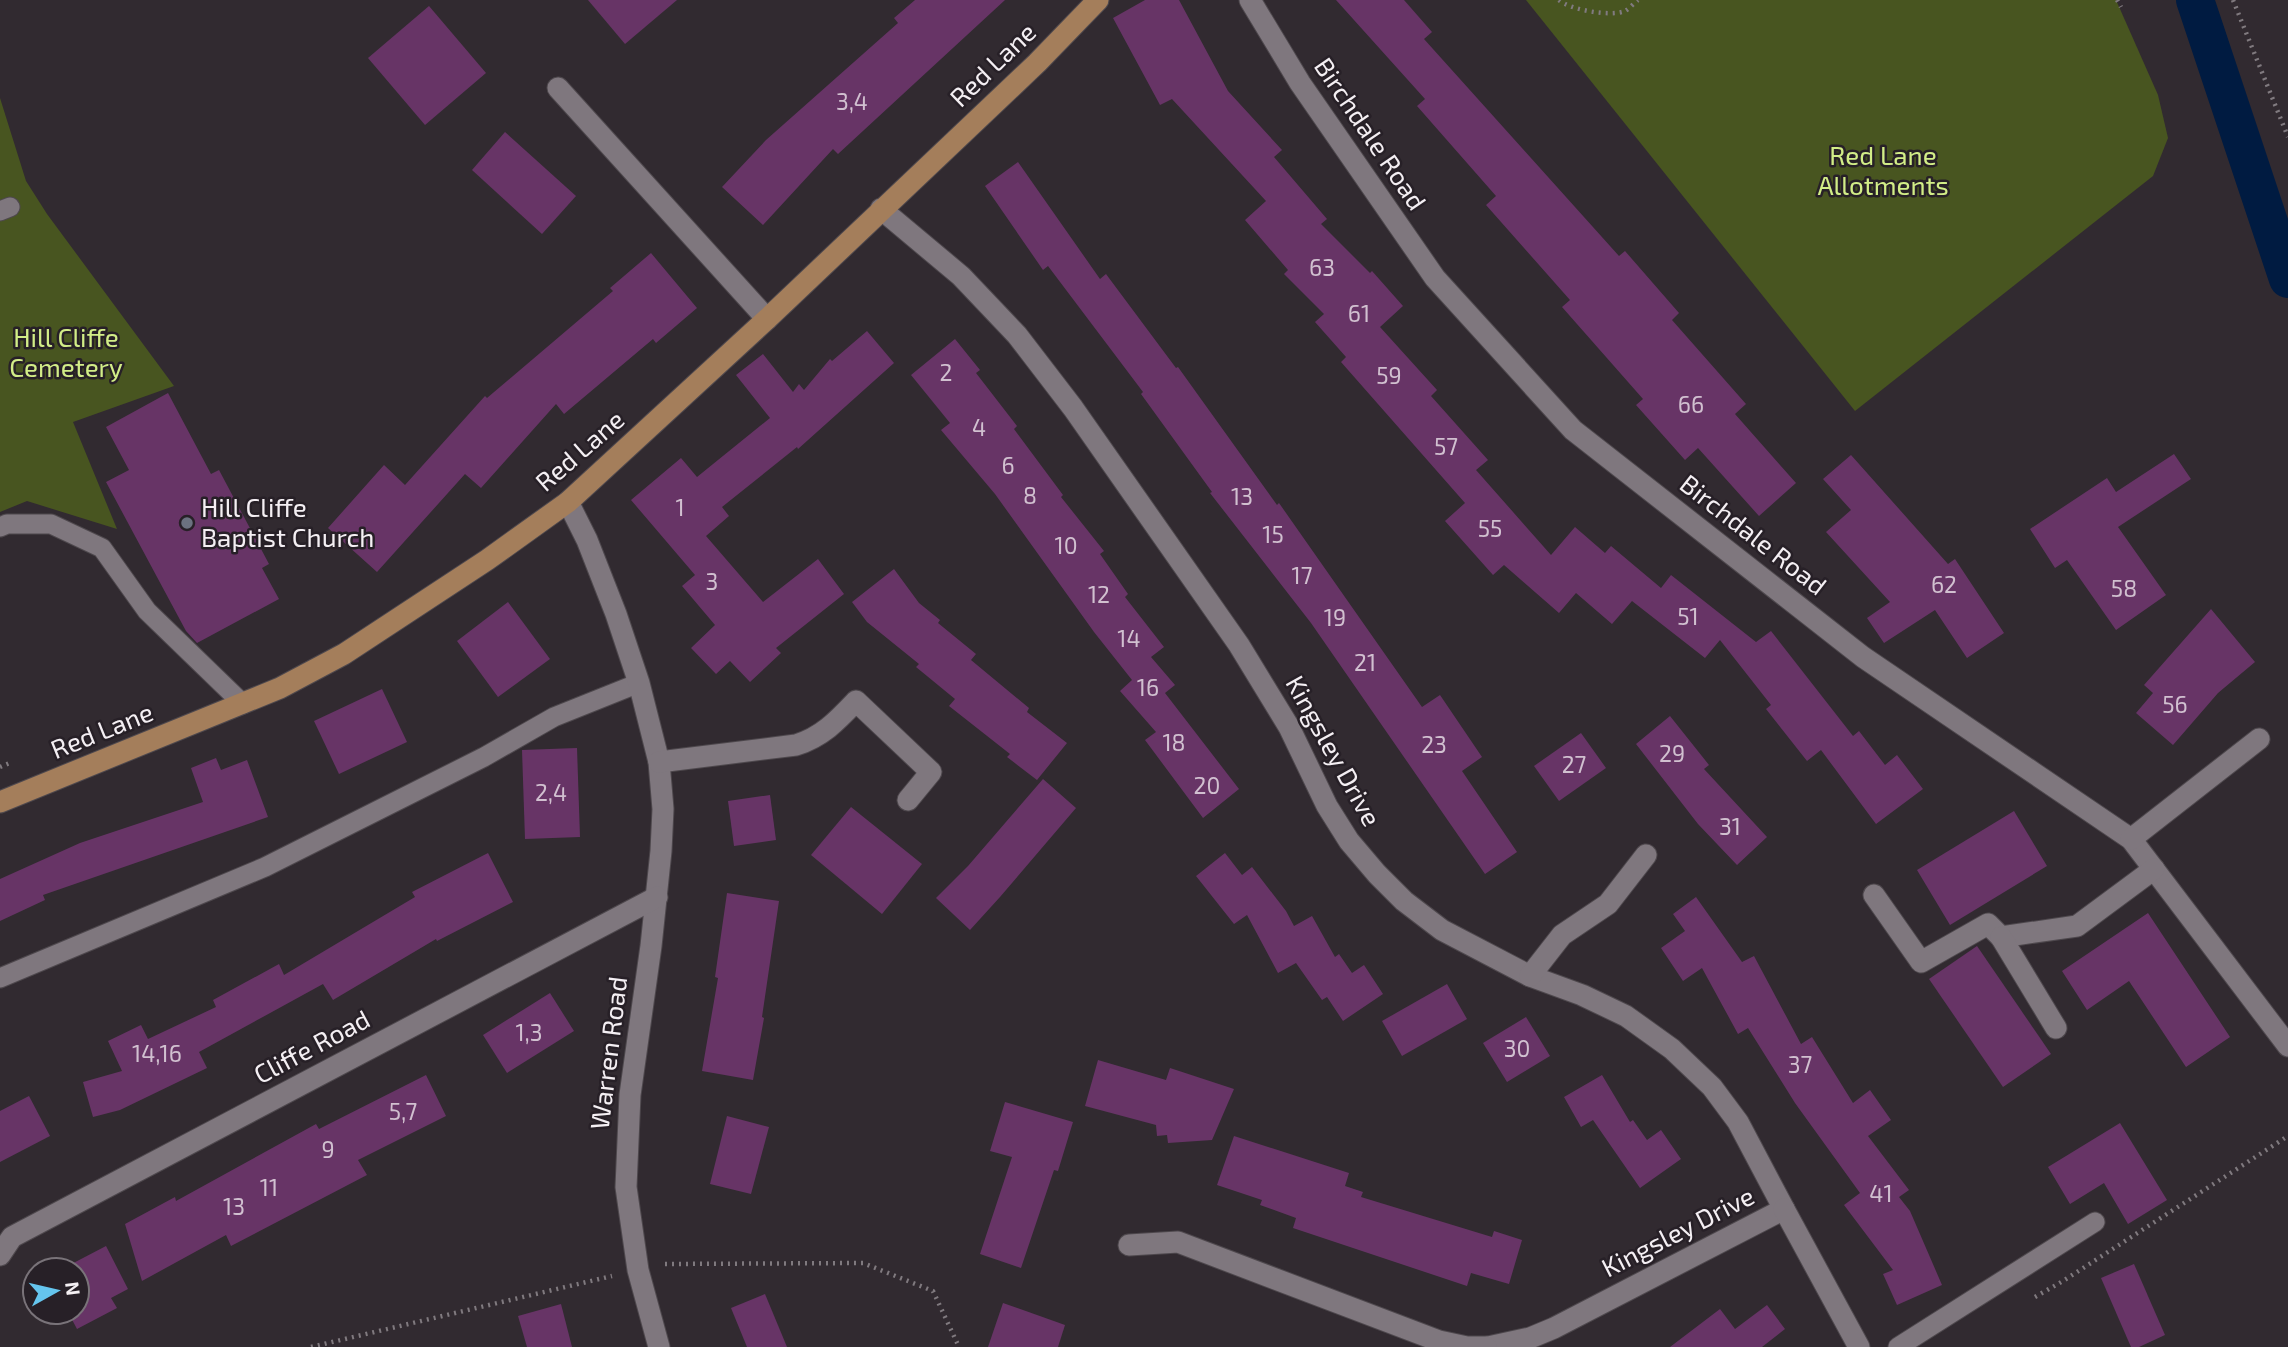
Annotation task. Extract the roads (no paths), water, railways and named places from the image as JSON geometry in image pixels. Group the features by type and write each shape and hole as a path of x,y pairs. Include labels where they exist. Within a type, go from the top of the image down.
{"street":[{"name":"Red Lane","path":"0,802 280,688 344,654 568,502 1037,64 1098,0"},
{"name":"Birchdale Road","path":"1250,0 1300,83 1435,278 1573,430 1863,657 2131,839 2288,1046"},
{"path":"558,88 767,319"},
{"name":"Kingsley Drive","path":"881,209 961,276 1017,335 1073,408 1239,645 1289,727 1326,806 1349,841 1377,874 1404,901 1442,930 1530,976 1582,995 1626,1017 1672,1049 1712,1087 1738,1122 1784,1209 1554,1328 1530,1338 1487,1347 1467,1347 1439,1341 1178,1242 1129,1245"},
{"name":"Warren Road","path":"568,502 592,552 639,683 659,762 663,809 657,897 630,1095 626,1186 638,1270 659,1347"},
{"path":"659,762 803,743 825,732 856,701 931,772 908,800"},
{"path":"2131,839 2259,739"},
{"path":"1530,976 1562,936 1608,904 1646,855"},
{"path":"2001,937 2077,926 2154,869"},
{"path":"1874,895 1921,962 1988,924 2001,937 2056,1028"},
{"name":"Cliffe Road","path":"0,1255 12,1237 657,897"},
{"path":"1784,1209 1859,1347"}],"lane":[{"path":"0,527 7,524 51,524 102,548 147,611 243,704"},
{"path":"0,978 265,867 484,757 554,717 639,683"},
{"path":"1898,1347 2095,1222"}],"waterway":[{"path":"2195,0 2288,279"}],"place":[{"name":"Hill Cliffe Baptist Church","path":"187,523"}],"park label":[{"name":"Red Lane Allotments","path":"1883,171"},
{"name":"Hill Cliffe Cemetery","path":"66,353"}]}
